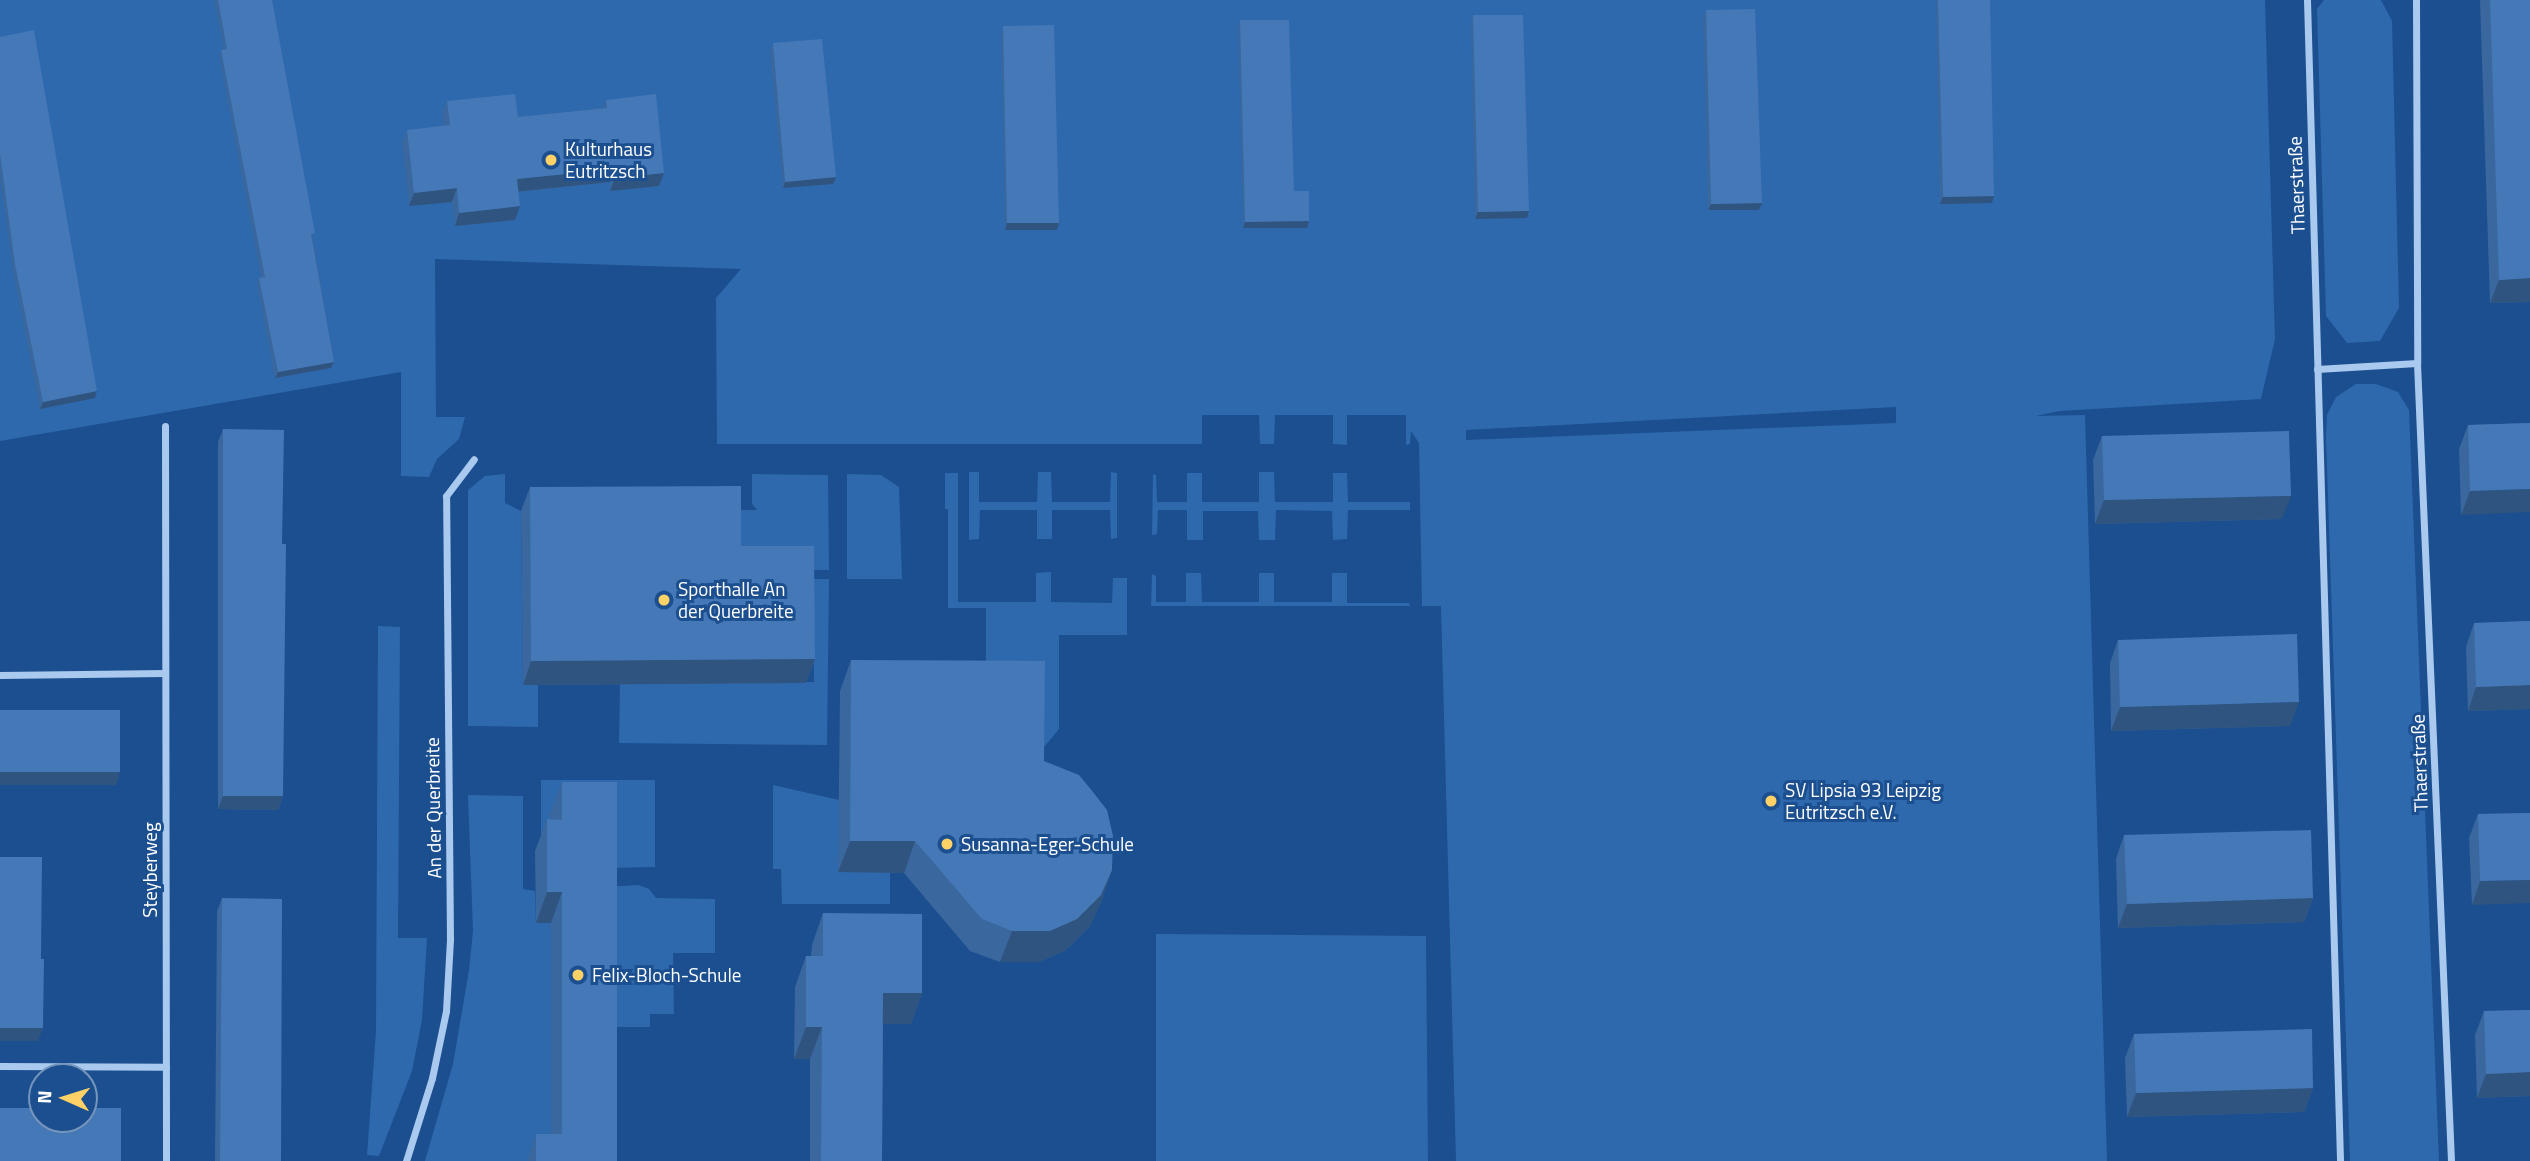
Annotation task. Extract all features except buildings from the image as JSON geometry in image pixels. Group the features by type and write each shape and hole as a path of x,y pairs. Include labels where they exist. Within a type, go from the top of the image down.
{"street":[{"name":"Thaerstraße","path":"2307,0 2340,1161"},
{"name":"Thaerstraße","path":"2416,0 2417,363 2451,1161"},
{"path":"2317,369 2417,363"},
{"name":"Steyberweg","path":"165,426 166,1161"},
{"name":"An der Querbreite","path":"406,1161 432,1078 446,1011 450,940 446,496 474,459"},
{"path":"0,675 165,673"},
{"path":"0,1066 166,1066"}],"shaded area":[{"path":"0,0 2265,0 2275,339 2261,399 2060,411 2036,416 2085,415 2107,1161 1456,1161 1441,606 1422,606 1419,443 1411,431 1410,444 1406,445 1406,415 1347,415 1347,445 1333,444 1333,415 1275,415 1274,444 1260,444 1259,415 1202,415 1202,444 717,444 716,298 741,269 435,259 436,417 465,417 459,439 437,459 429,477 401,476 401,372 0,441","holes":["1896,407 1896,423 1466,440 1466,430"]},
{"path":"2324,0 2381,0 2392,21 2399,308 2380,341 2347,343 2326,316 2317,9"},
{"path":"2356,384 2376,384 2398,392 2409,410 2439,1161 2350,1161 2326,437 2327,415 2336,397"},
{"path":"969,472 979,472 979,502 1037,502 1038,472 1051,472 1052,502 1110,502 1111,472 1117,473 1117,538 1111,539 1110,510 1052,510 1052,539 1037,539 1037,510 980,510 979,539 969,540"},
{"path":"1259,472 1274,472 1275,502 1333,502 1333,473 1347,473 1348,502 1410,502 1410,510 1348,510 1347,539 1333,540 1332,511 1276,510 1275,540 1259,540 1258,511 1203,511 1203,540 1187,540 1187,510 1158,510 1157,534 1152,535 1153,474 1156,475 1157,502 1187,502 1187,473 1202,473 1202,502 1259,502"},
{"path":"945,473 958,473 958,602 1036,602 1036,573 1051,572 1051,602 1112,603 1113,578 1127,578 1127,635 1059,635 1059,729 1045,746 1033,752 986,692 986,608 948,608 948,509 945,509"},
{"path":"505,474 505,503 521,511 523,685 538,685 538,727 468,726 468,490 485,476"},
{"path":"752,474 828,475 829,570 733,570 732,510 757,510 752,504"},
{"path":"847,474 881,475 899,487 902,579 847,579"},
{"path":"1186,573 1201,573 1202,602 1259,602 1259,573 1274,573 1274,602 1332,602 1332,573 1347,573 1347,603 1409,603 1410,606 1151,606 1152,574 1156,576 1156,602 1186,602"},
{"path":"813,579 829,579 827,745 619,743 620,684 814,682"},
{"path":"378,626 400,627 398,938 427,938 422,1020 412,1071 379,1156 367,1155 376,1031"},
{"path":"541,780 655,780 655,867 606,868 550,851 541,851"},
{"path":"773,785 839,800 890,873 890,904 782,904 781,869 773,869"},
{"path":"468,795 523,796 523,889 535,891 536,923 551,923 551,1161 425,1161 453,1064 469,970 473,931"},
{"path":"639,885 649,889 656,898 715,899 715,953 673,953 674,1014 650,1014 650,1027 606,1027 605,887"},
{"path":"1156,934 1426,936 1428,1161 1156,1161"}],"place":[{"name":"Kulturhaus Eutritzsch","path":"551,160"},
{"name":"Sporthalle An der Querbreite","path":"664,600"},
{"name":"SV Lipsia 93 Leipzig Eutritzsch e.V.","path":"1771,801"},
{"name":"Susanna-Eger-Schule","path":"947,844"},
{"name":"Felix-Bloch-Schule","path":"578,975"}]}
